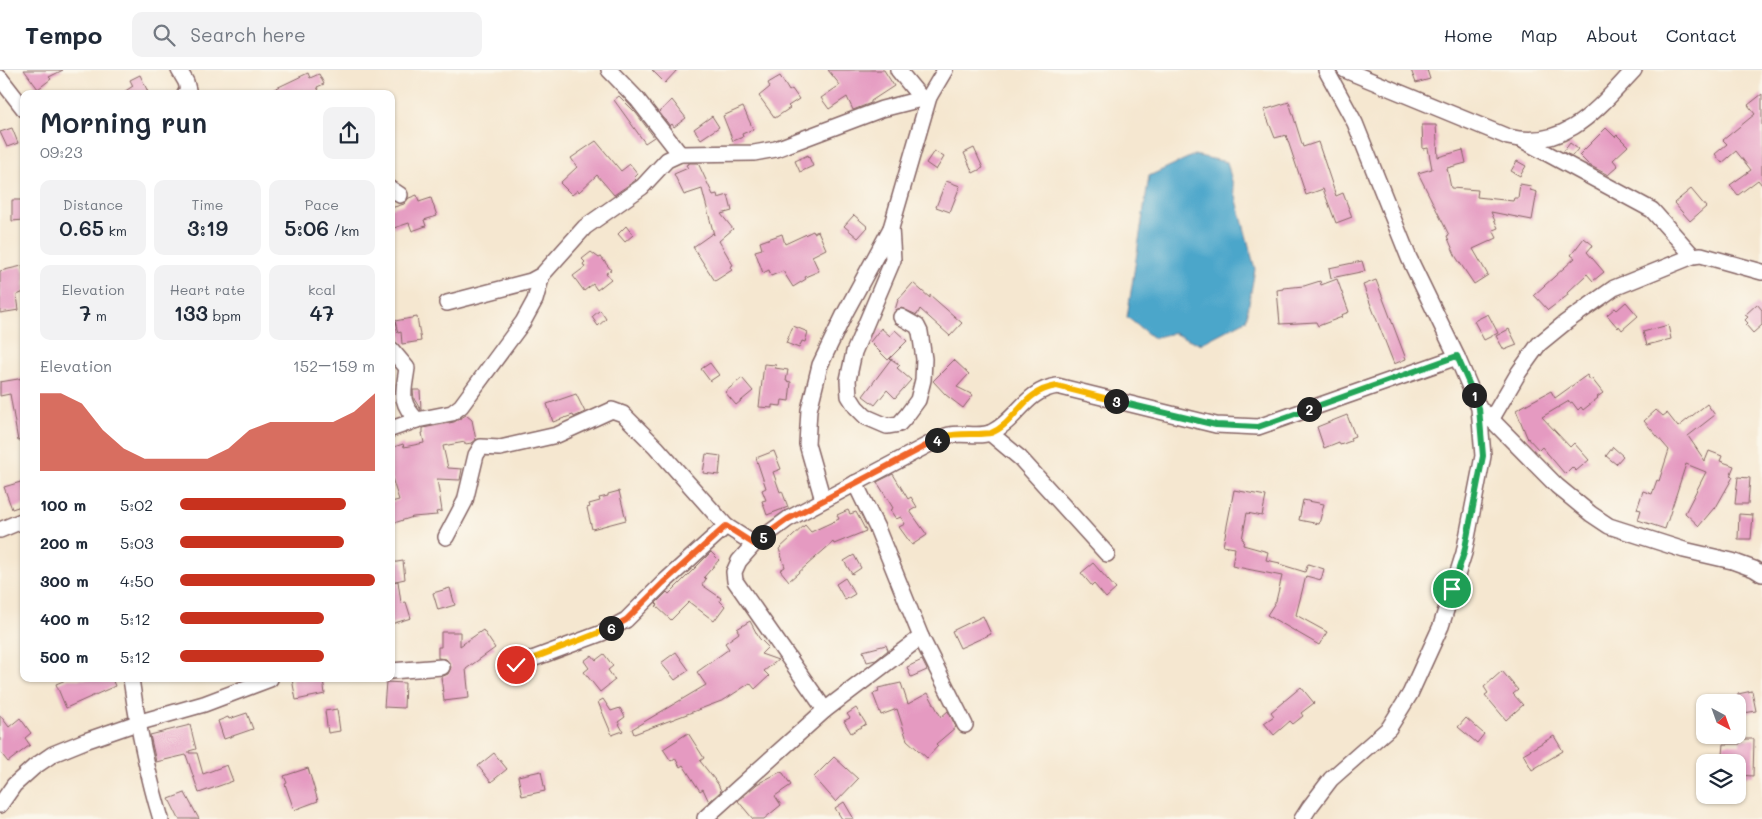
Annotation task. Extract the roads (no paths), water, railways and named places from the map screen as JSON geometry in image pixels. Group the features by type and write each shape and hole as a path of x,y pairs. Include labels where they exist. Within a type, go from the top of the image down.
{"street":[{"path":"179,70 188,90"},
{"path":"609,70 637,99 680,154"},
{"path":"898,70 926,98"},
{"path":"822,500 807,444 809,410 820,365 845,313 891,228 926,98 945,70"},
{"path":"1302,819 1331,779 1389,728 1410,694 1441,626 1464,553 1483,456 1479,408 1457,356 1410,258 1355,123 1326,70"},
{"path":"1345,70 1499,133 1524,140 1652,210 1693,256"},
{"path":"1524,140 1544,138 1568,131 1598,108 1634,70"},
{"path":"0,78 20,104"},
{"path":"447,303 531,280 542,275 585,227 642,187 667,160 680,154 754,153 776,149 882,109 926,98"},
{"path":"891,228 893,260 854,352 848,380 850,396 856,407 866,417 887,426 900,424 918,400 923,380 924,359 920,332 917,326 901,317"},
{"path":"1491,420 1519,372 1539,344 1614,288 1693,256 1701,255 1762,272"},
{"path":"395,428 417,420 452,413 461,406 523,322 534,300 542,275"},
{"path":"395,354 407,368 403,399 407,411 417,420"},
{"path":"825,710 735,580 734,572 739,561 754,544 788,519 939,438 950,435 990,433 1002,426 1028,398 1047,388 1057,386 1216,425 1258,427 1457,356"},
{"path":"1479,408 1558,486 1591,514 1610,526 1684,550 1732,561 1762,574"},
{"path":"446,537 465,501 476,455 481,447 500,448 557,435 612,410 623,414 656,447 726,526 754,544"},
{"path":"990,433 1020,458 1107,554"},
{"path":"855,483 877,528 921,637 965,725"},
{"path":"0,530 20,522"},
{"path":"516,665 602,633 626,620 663,583 726,526"},
{"path":"705,818 825,710 921,637"},
{"path":"395,671 442,667"},
{"path":"131,682 137,723 161,819"},
{"path":"0,805 14,785 34,767 53,754 137,723 204,704 262,682"}],"water":[{"path":"1194,155 1227,162 1255,269 1246,320 1200,344 1173,333 1153,338 1127,317 1149,176"}]}
